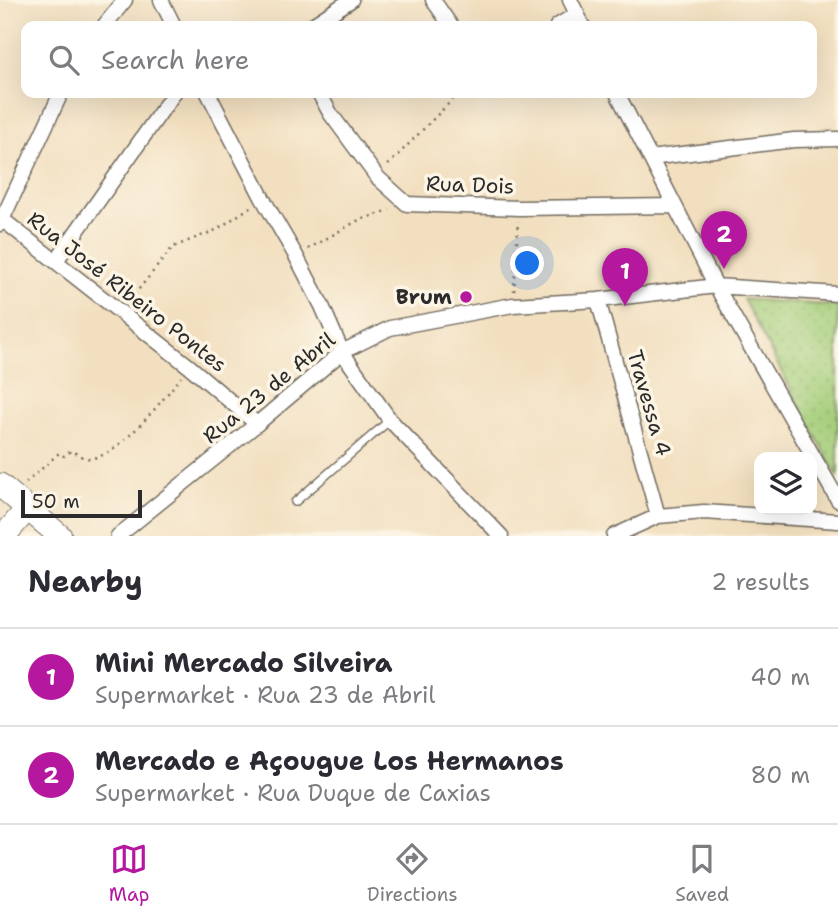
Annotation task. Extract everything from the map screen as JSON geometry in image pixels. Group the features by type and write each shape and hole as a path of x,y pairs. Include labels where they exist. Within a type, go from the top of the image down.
{"main road":[{"path":"4,536 13,496 60,536"}],"street":[{"path":"108,21 124,0"},
{"path":"161,0 172,21"},
{"path":"319,21 351,0"},
{"path":"433,0 448,21"},
{"path":"570,0 580,20"},
{"path":"1,222 59,98"},
{"path":"57,261 171,98"},
{"path":"211,98 322,306 342,352 390,420 501,536"},
{"name":"Rua Dois","path":"322,98 377,177 407,204 519,208 675,206"},
{"path":"620,98 716,286 838,500"},
{"path":"650,158 794,140 838,139"},
{"name":"Rua José Ribeiro Pontes","path":"1,222 57,261 257,424"},
{"name":"Rua 23 de Abril","path":"118,536 342,352 390,328 513,305 598,300 716,286 838,294"},
{"name":"Travessa 4","path":"598,300 659,516"},
{"path":"614,536 659,516 704,512 838,521"}],"lane":[{"path":"295,502 390,420"}],"path":[{"path":"377,177 454,98"},
{"path":"120,312 173,247 216,230 263,199"},
{"path":"296,256 356,221 407,204"},
{"path":"513,305 519,208"},
{"path":"13,496 59,453 64,456 71,451 87,458 98,456 115,447 132,434 190,367"}],"green space":[{"path":"743,299 838,306 838,478"}],"place":[{"name":"Mercado e Açougue Los Hermanos","path":"724,269"},
{"name":"Brum","path":"466,297"},
{"name":"Mini Mercado Silveira","path":"625,306"}]}
